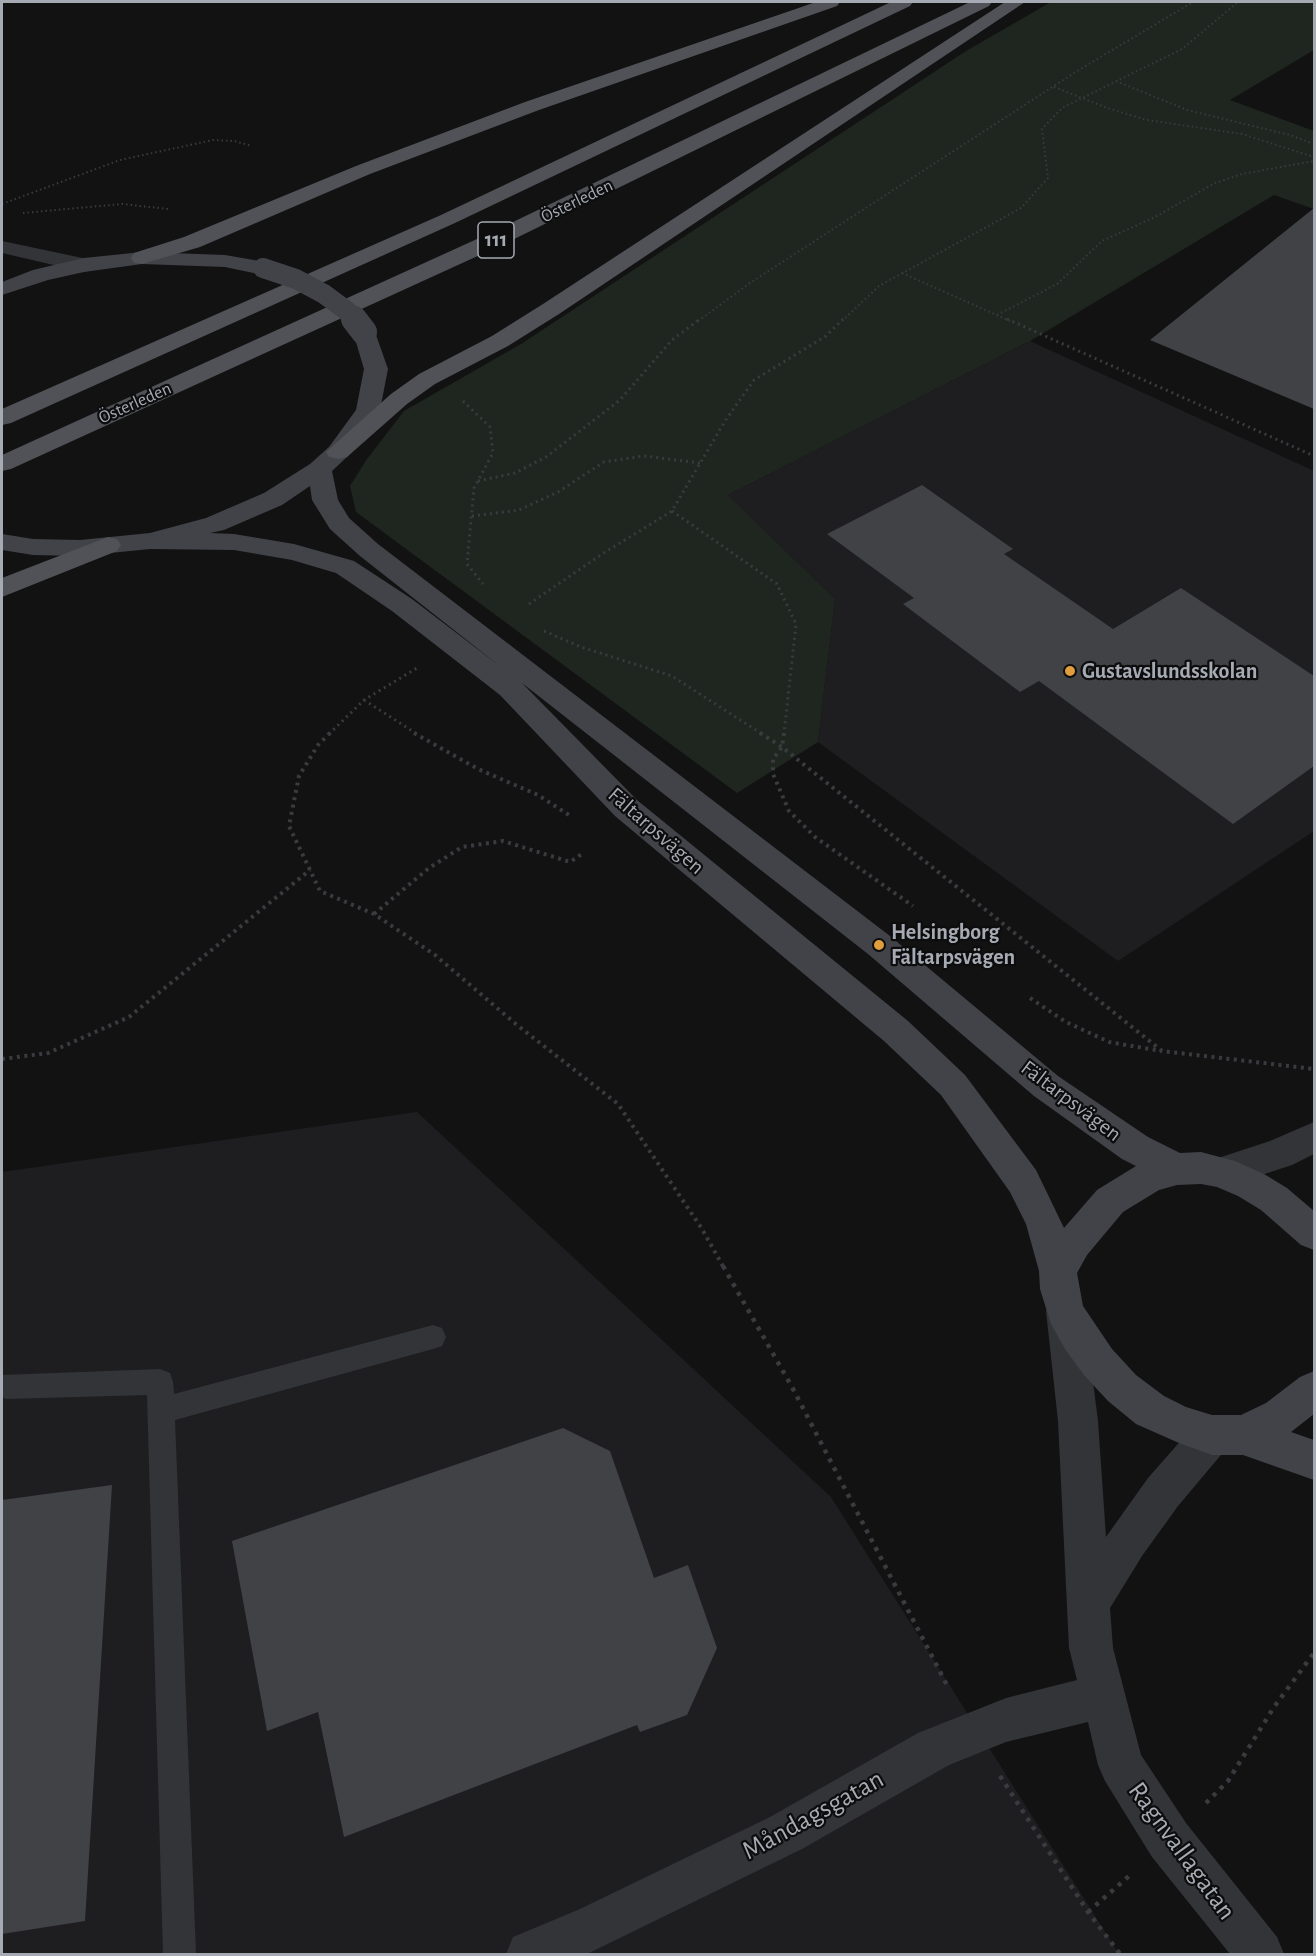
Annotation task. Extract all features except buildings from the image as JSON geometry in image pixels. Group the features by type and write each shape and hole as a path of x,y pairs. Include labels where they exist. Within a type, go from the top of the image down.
{"main road":[{"path":"142,258 203,237 363,170 521,110 831,2"},
{"name":"Österleden","path":"2,418 448,219 904,2"},
{"name":"Österleden","path":"2,464 496,239 983,2"},
{"path":"2,542 33,547 80,548 150,541 215,524 273,500 329,460 399,399 427,379 500,341 551,309 1016,2"},
{"path":"2,289 41,275 84,265 142,258 205,259 263,268 296,279 324,294 347,311 364,332 376,369 368,410 329,460"},
{"name":"Fältarpsvägen","path":"329,460 325,500 339,523 369,550 879,945 1046,1086 1135,1148 1177,1169"},
{"name":"Fältarpsvägen","path":"150,541 234,542 294,552 345,567 402,605 510,688 626,808 896,1031 953,1085 1023,1181 1044,1223 1059,1271 1059,1289 1065,1311 1085,1345 1122,1388 1150,1410 1179,1424 1227,1435"},
{"path":"2,588 108,545"},
{"path":"1059,1271 1074,1243 1110,1202 1128,1188 1151,1176 1177,1169 1201,1168 1222,1172 1274,1198 1314,1233"},
{"path":"1227,1435 1280,1417 1314,1390"},
{"path":"1227,1435 1314,1460"}],"street":[{"path":"2,247 24,254 84,265"},
{"path":"1222,1172 1279,1154 1314,1137"},
{"name":"Ragnvallagatan","path":"1065,1311 1078,1421 1091,1648 1121,1765 1169,1840 1260,1954"},
{"path":"1090,1601 1127,1542 1163,1492 1227,1435"},
{"name":"Måndagsgatan","path":"530,1954 597,1926 786,1833 933,1749 1006,1720 1103,1696"}],"lane":[{"path":"161,1411 433,1338"},
{"path":"6,1386 160,1382 179,1954"}],"path":[{"path":"478,481 515,473 546,457 620,400 672,340 750,283 1054,87 1193,2"},
{"path":"529,604 602,554 672,511 754,380 825,336 879,286 1021,208 1048,178 1042,129 1062,108 1182,49 1238,2"},
{"path":"1116,81 1187,110 1314,144"},
{"path":"1054,87 1110,109 1147,120 1242,134 1314,159"},
{"path":"2,204 120,160 189,144 224,141 252,146"},
{"path":"997,315 1057,284 1102,241 1155,217 1215,183 1242,174 1296,166 1314,159"},
{"path":"902,273 1314,456"},
{"path":"427,379 456,396 490,427 493,453 474,488 467,564 482,583 491,590"},
{"path":"472,516 519,510 558,492 604,462 644,456 700,463"},
{"path":"672,511 777,584 796,624 782,747 773,759 773,774 789,811 815,837 913,906"},
{"path":"536,624 544,631 581,647 672,676 782,747 1162,1051"},
{"path":"421,666 364,700 318,745 299,776 289,826 320,891 374,914 435,955 517,1025 618,1104 702,1229 792,1387 972,1732 1088,1912 1120,1954"},
{"path":"364,700 404,727 478,769 538,795 573,818"},
{"path":"374,914 429,868 462,847 503,841 570,862 582,854"},
{"path":"2,1059 48,1053 129,1017 310,870"},
{"path":"1030,998 1066,1022 1109,1042 1162,1051 1314,1068"},
{"path":"1088,1912 1169,1840 1228,1780 1274,1707 1314,1653"}],"shaded area":[{"path":"1051,2 1314,2 1314,50 1230,100 1314,131 1314,209 1274,195 1030,341 728,495 835,599 818,742 737,793 356,512 350,486 367,459 404,411 521,344 966,51"},
{"name":"Gustavslundsskolan","path":"1030,341 1314,471 1314,831 1118,961 818,742 835,599 728,495"},
{"path":"417,1112 831,1497 1119,1954 2,1954 2,1172"}],"place":[{"name":"Gustavslundsskolan","path":"1070,671"},
{"name":"Helsingborg Fältarpsvägen","path":"879,945"}]}
